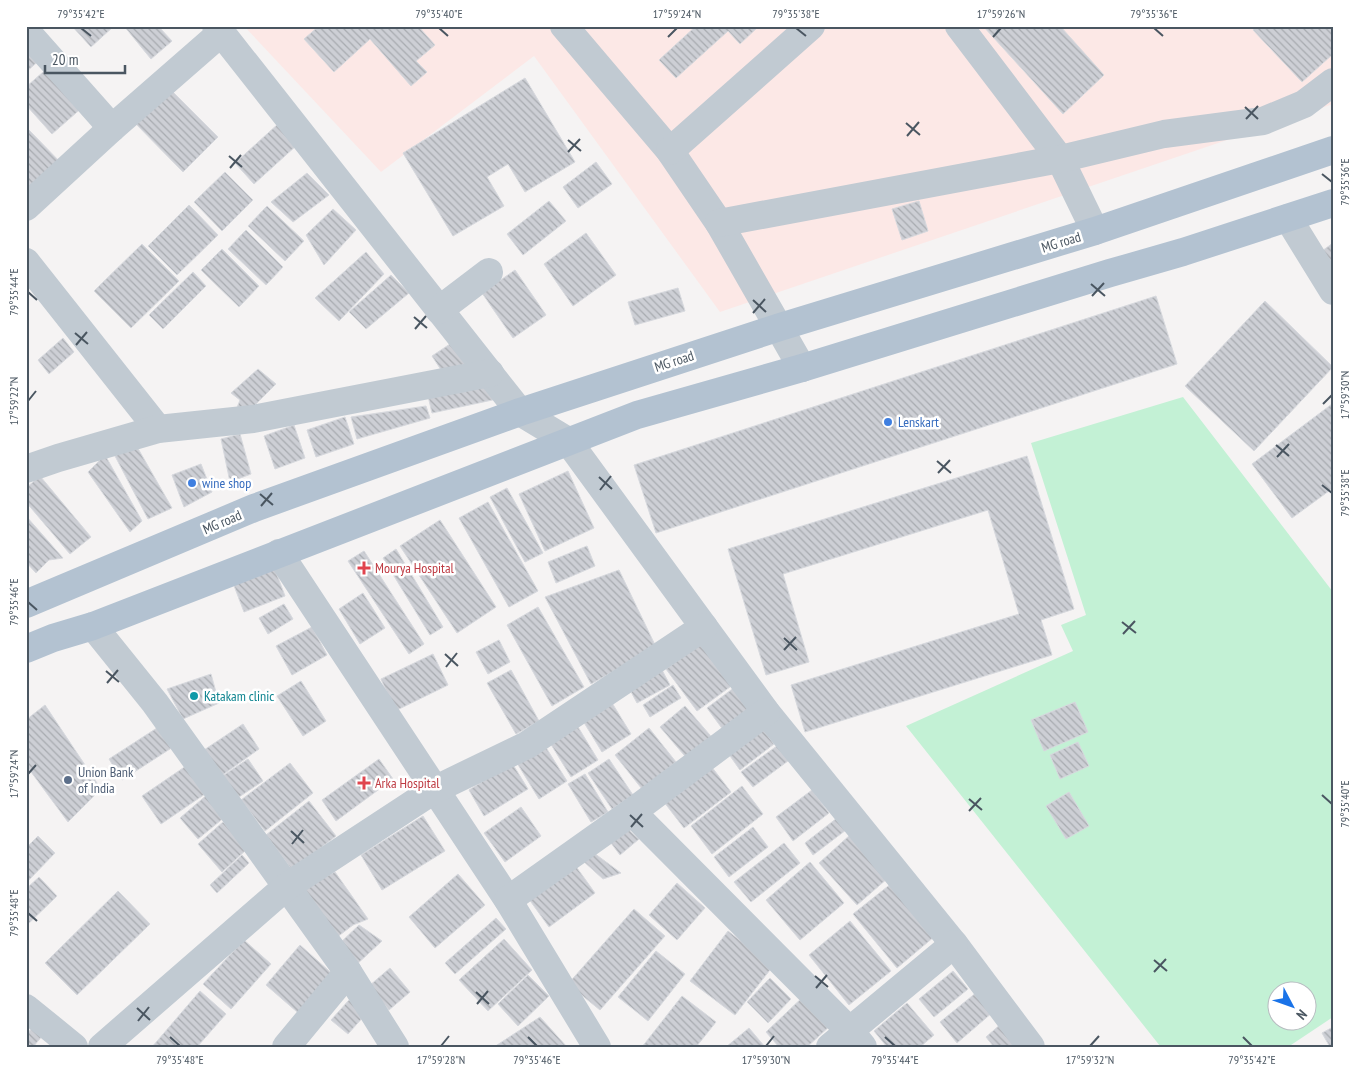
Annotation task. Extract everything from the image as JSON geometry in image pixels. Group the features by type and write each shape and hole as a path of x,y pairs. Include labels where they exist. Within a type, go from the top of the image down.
{"main road":[{"name":"MG road","path":"26,604 254,508 520,412 780,327 1095,231 1333,150"},
{"path":"26,649 53,638 93,626 637,415 802,368 1183,252 1333,202"}],"street":[{"path":"564,26 670,151 719,223 802,368"},
{"path":"670,151 811,26"},
{"path":"958,26 1060,158 1095,231"},
{"path":"26,206 219,29 520,412 568,441 766,712 954,944 1031,1047"},
{"path":"26,31 112,128"},
{"path":"719,223 1060,158 1164,134 1263,121 1304,104 1333,82"},
{"path":"1288,218 1333,291"},
{"path":"26,262 158,430"},
{"path":"439,310 489,272"},
{"path":"26,469 158,430 253,419 490,373"},
{"path":"279,553 508,900 597,1047"},
{"path":"93,626 155,704 348,972 395,1047"},
{"path":"102,1047 286,887 434,790 527,745 704,627"},
{"path":"508,900 632,812 766,712"},
{"path":"632,812 848,1041 954,944"},
{"path":"286,1047 348,972"},
{"path":"26,1008 74,1047"}],"shaded area":[{"path":"244,26 1333,26 1333,104 720,312 534,56 381,172"}],"green space":[{"path":"1183,397 1333,592 1333,1017 1316,1028 1316,980 1266,980 1266,1030 1314,1030 1288,1047 1160,1046 906,726 1073,651 1061,625 1086,615 1031,443"}],"building":[{"path":"72,26 114,26 91,47"},
{"path":"124,26 158,26 172,41 151,59"},
{"path":"319,26 418,26 435,45 416,61 427,72 411,86 370,39 334,72 304,39"},
{"path":"696,26 759,26 740,44 728,31 676,78 659,60"},
{"path":"983,26 1060,26 1104,75 1063,114"},
{"path":"1257,26 1333,26 1333,54 1302,82 1253,30"},
{"path":"26,41 42,58 26,72"},
{"path":"59,58 93,98 52,134 26,105 26,87"},
{"path":"525,78 575,162 525,192 508,164 487,177 504,206 453,236 403,153"},
{"path":"169,88 218,137 183,172 134,122"},
{"path":"278,124 297,145 254,184 235,163"},
{"path":"28,129 63,165 26,194 26,130"},
{"path":"596,162 612,184 578,208 563,187"},
{"path":"225,172 253,200 222,231 194,202"},
{"path":"307,173 329,195 293,222 271,202"},
{"path":"549,201 566,221 523,255 507,234"},
{"path":"919,201 928,231 902,240 892,209"},
{"path":"189,205 218,235 177,275 148,246"},
{"path":"267,206 304,241 285,261 248,226"},
{"path":"333,209 356,230 324,265 306,235"},
{"path":"246,230 283,267 266,285 228,249"},
{"path":"586,233 616,275 573,306 544,264"},
{"path":"1333,243 1333,267 1322,251"},
{"path":"142,244 179,281 131,328 94,291"},
{"path":"222,249 259,286 239,307 201,270"},
{"path":"366,252 384,274 339,321 315,298"},
{"path":"515,270 546,315 513,338 482,293"},
{"path":"193,272 206,286 163,329 149,315"},
{"path":"391,275 409,293 366,329 349,312"},
{"path":"678,288 685,311 635,325 628,302"},
{"path":"1156,296 1177,364 656,533 634,465"},
{"path":"1265,301 1333,367 1254,451 1185,386"},
{"path":"63,338 74,352 49,374 38,360"},
{"path":"459,338 472,359 445,376 432,356"},
{"path":"258,369 276,384 249,411 236,410 240,400 231,393"},
{"path":"493,382 497,399 432,413 428,396"},
{"path":"1332,404 1333,488 1292,518 1252,464"},
{"path":"426,406 430,418 357,439 351,417"},
{"path":"345,417 354,444 316,457 307,430"},
{"path":"294,425 305,458 275,469 264,436"},
{"path":"240,434 251,474 230,482 221,439"},
{"path":"136,445 172,508 148,519 115,456"},
{"path":"105,455 142,521 130,532 88,472"},
{"path":"1027,456 1074,609 1041,620 1052,655 805,732 791,685 1019,614 988,510 783,574 809,662 766,675 728,549"},
{"name":"wine shop","path":"201,464 212,492 184,507 172,475"},
{"path":"568,471 594,528 545,551 519,494"},
{"path":"40,476 91,537 70,554 26,502 26,488"},
{"path":"507,488 543,553 525,562 490,497"},
{"path":"488,502 538,591 509,607 459,518"},
{"path":"26,516 63,558 49,560 36,573 26,562"},
{"path":"440,520 496,607 457,633 400,546"},
{"path":"587,546 595,566 556,583 548,562"},
{"path":"396,549 443,627 430,635 383,558"},
{"path":"364,551 424,644 409,654 348,561"},
{"path":"274,567 285,596 244,612 233,583"},
{"path":"619,570 656,647 591,684 545,597"},
{"path":"363,593 385,628 360,644 339,609"},
{"path":"284,604 293,619 268,634 259,618"},
{"path":"538,607 584,687 552,706 507,625"},
{"path":"312,627 327,655 292,675 276,646"},
{"path":"499,640 510,662 488,674 476,652"},
{"path":"702,642 734,684 697,711 666,669"},
{"path":"433,654 448,685 395,711 381,679"},
{"path":"511,670 539,721 516,734 487,683"},
{"path":"662,670 670,685 637,703 629,688"},
{"name":"Katakam clinic","path":"211,674 219,703 183,719 167,689"},
{"path":"301,681 326,721 303,736 277,696"},
{"path":"673,685 681,698 650,717 643,705"},
{"path":"735,687 752,711 724,731 707,708"},
{"path":"609,698 631,734 602,752 580,716"},
{"path":"1075,702 1088,732 1044,751 1031,720"},
{"path":"45,705 101,789 68,822 26,765 26,720"},
{"path":"685,706 715,741 690,762 660,727"},
{"path":"575,722 598,760 571,777 547,738"},
{"path":"243,724 259,749 221,776 204,750"},
{"path":"160,726 173,747 122,780 109,759"},
{"path":"649,728 676,762 642,789 615,755"},
{"path":"762,728 774,744 740,770 728,753"},
{"path":"1078,742 1089,766 1060,779 1050,755"},
{"path":"781,743 792,758 753,787 741,772"},
{"path":"545,746 567,781 539,799 517,763"},
{"path":"248,759 263,781 236,799 221,777"},
{"path":"379,759 393,779 336,821 322,800"},
{"path":"609,759 633,795 612,809 588,773"},
{"path":"290,763 313,793 265,831 241,800"},
{"path":"512,763 528,789 484,816 469,790"},
{"path":"186,766 205,794 161,824 142,796"},
{"path":"711,766 731,792 684,828 664,802"},
{"path":"585,774 608,812 591,822 568,784"},
{"path":"742,786 763,814 712,854 691,826"},
{"path":"812,790 829,813 793,841 776,817"},
{"path":"1069,792 1089,826 1066,839 1046,806"},
{"path":"208,794 226,816 198,839 180,818"},
{"path":"309,801 336,836 292,870 266,835"},
{"path":"521,807 541,836 505,862 484,833"},
{"path":"423,816 445,851 382,890 361,855"},
{"path":"837,818 846,830 813,855 805,843"},
{"path":"223,822 247,849 222,872 198,844"},
{"path":"623,825 639,839 620,855 608,839"},
{"path":"753,827 768,847 729,877 714,857"},
{"path":"850,835 888,878 857,905 819,863"},
{"path":"38,836 55,853 26,883 26,848"},
{"path":"784,843 800,863 751,902 734,882"},
{"path":"594,853 621,873 603,879 582,860"},
{"path":"242,855 249,863 217,893 210,885"},
{"path":"572,861 595,893 549,927 526,895"},
{"path":"810,862 844,903 800,940 766,900"},
{"path":"335,872 368,919 353,925 332,941 304,887"},
{"path":"458,874 485,905 435,948 409,917"},
{"path":"39,877 57,896 26,926 26,889"},
{"path":"677,883 705,908 677,940 649,915"},
{"path":"892,883 935,936 897,968 853,914"},
{"path":"118,891 150,924 77,995 45,963"},
{"path":"634,909 665,936 600,1010 568,984"},
{"path":"496,918 506,929 455,974 445,963"},
{"path":"850,921 891,971 849,1005 809,955"},
{"path":"359,925 382,941 356,965 338,945"},
{"path":"728,931 773,966 735,1015 690,981"},
{"path":"504,939 532,970 488,1011 459,980"},
{"path":"244,940 271,964 231,1009 203,984"},
{"path":"300,945 338,979 304,1018 266,985"},
{"path":"656,951 685,974 648,1021 618,997"},
{"path":"390,968 410,992 389,1010 369,986"},
{"path":"953,971 968,989 934,1017 919,999"},
{"path":"528,975 549,996 518,1026 498,1004"},
{"path":"770,978 791,999 768,1023 747,1002"},
{"path":"200,991 226,1014 197,1047 152,1047"},
{"path":"977,992 993,1012 957,1043 940,1022"},
{"path":"805,995 832,1024 807,1047 779,1047 766,1032"},
{"path":"682,996 716,1022 696,1047 642,1047"},
{"path":"349,1000 365,1015 348,1034 331,1020"},
{"path":"907,1003 934,1035 920,1047 887,1047 874,1031"},
{"path":"540,1017 567,1047 494,1047"},
{"path":"1002,1023 1021,1047 994,1047 986,1037"},
{"path":"33,1027 43,1035 33,1047 26,1047 26,1035"},
{"path":"1333,1027 1333,1047 1330,1047 1322,1033"},
{"path":"749,1028 765,1047 726,1047"}],"place":[{"name":"Lenskart","path":"888,422"},
{"name":"wine shop","path":"192,483"},
{"name":"Mourya Hospital","path":"364,568"},
{"name":"Katakam clinic","path":"194,696"},
{"name":"Union Bank of India","path":"68,780"},
{"name":"Arka Hospital","path":"364,783"}]}
